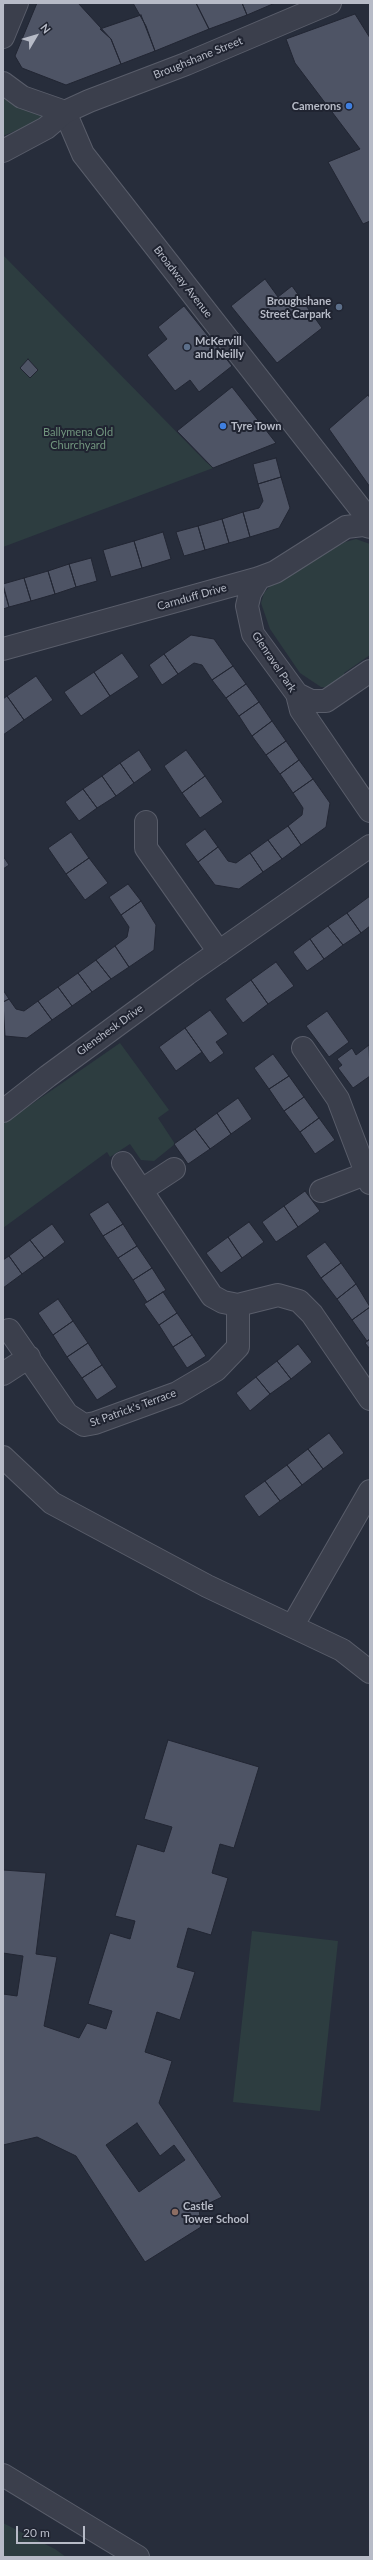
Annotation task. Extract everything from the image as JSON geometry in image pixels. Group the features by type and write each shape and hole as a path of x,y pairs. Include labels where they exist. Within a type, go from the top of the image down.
{"street":[{"path":"3,37 17,3"},
{"name":"Broughshane Street","path":"3,151 46,128 65,112 330,3"},
{"path":"3,83 22,97 65,112"},
{"name":"Broadway Avenue","path":"65,112 83,154 370,521"},
{"name":"Carnduff Drive","path":"3,649 259,578 275,572 346,527 362,525 370,527"},
{"name":"Glenravel Park","path":"259,578 250,593 247,606 253,634 297,694 301,710 370,811"},
{"path":"297,694 311,701 326,701 370,672"},
{"path":"322,742 322,726 326,701"},
{"path":"146,822 146,848 219,952"},
{"name":"Glenshesk Drive","path":"3,1111 48,1076 219,952 370,846"},
{"path":"303,1048 338,1099 368,1178 321,1191"},
{"path":"123,1163 212,1296 223,1302 238,1305 278,1295 300,1301 312,1314 370,1399"},
{"path":"142,1190 174,1169"},
{"name":"St Patrick's Terrace","path":"8,1330 29,1357 67,1414 84,1425 95,1423 177,1393 216,1370 238,1347 238,1305"},
{"path":"3,1374 29,1357"},
{"path":"3,1457 52,1503 207,1586 293,1625 342,1650 370,1672"},
{"path":"293,1625 370,1491"},
{"path":"3,2474 138,2557"}],"green space":[{"path":"3,84 46,118 3,136"},
{"name":"Ballymena Old Churchyard","path":"3,255 206,462 213,468 3,547"},
{"path":"356,539 370,544 370,655 344,673 346,682 331,688 321,687 300,673 270,629 261,603 264,593 271,585 345,542"},
{"path":"120,1043 169,1110 158,1118 175,1144 154,1161 141,1160 130,1144 110,1157 107,1152 3,1228 3,1124"},
{"path":"252,1931 338,1941 320,2111 233,2102"},
{"path":"3,2523 55,2549 66,2557 3,2557"}],"building":[{"path":"37,3 78,3 111,39 121,64 66,85 22,68 15,56"},
{"path":"133,3 196,3 209,29 155,51 146,26"},
{"path":"196,3 242,3 247,15 209,29"},
{"path":"242,3 275,3 247,15"},
{"name":"Camerons","path":"355,14 370,38 370,221 363,224 328,162 360,149 295,63 286,39"},
{"path":"141,15 155,51 121,64 111,39 100,29"},
{"path":"265,279 278,297 292,286 322,328 277,363 231,306"},
{"name":"McKervill and Neilly","path":"184,306 232,366 199,392 190,380 175,391 147,355 167,339 158,327"},
{"path":"28,359 38,370 30,378 20,368"},
{"name":"Tyre Town","path":"232,387 276,443 213,468 177,431"},
{"path":"368,395 370,398 370,487 329,429"},
{"path":"276,458 281,477 258,484 253,464"},
{"path":"281,477 290,508 279,528 250,537 243,512 259,508 263,501 258,484"},
{"path":"243,512 250,537 229,543 222,519"},
{"path":"222,519 229,543 205,550 198,526"},
{"path":"198,526 205,550 184,556 176,532"},
{"path":"163,532 171,559 142,568 134,541"},
{"path":"134,541 142,568 111,577 103,550"},
{"path":"91,558 97,581 76,587 69,564"},
{"path":"69,564 76,587 55,594 48,571"},
{"path":"48,571 55,594 31,601 24,578"},
{"path":"24,578 31,601 9,607 3,584"},
{"path":"3,587 9,607 3,609"},
{"path":"191,635 214,639 233,666 212,680 202,665 194,663 178,674 164,654"},
{"path":"122,653 139,677 110,696 94,672"},
{"path":"164,654 178,674 162,685 149,665"},
{"path":"233,666 246,684 226,698 212,680"},
{"path":"94,672 110,696 81,716 64,692"},
{"path":"36,676 53,700 24,720 7,696"},
{"path":"246,684 259,702 239,716 226,698"},
{"path":"7,696 24,720 3,735 3,699"},
{"path":"259,702 272,721 252,736 239,716"},
{"path":"272,721 286,741 266,755 252,736"},
{"path":"286,741 299,760 280,774 266,755"},
{"path":"139,750 152,770 134,783 120,763"},
{"path":"186,750 205,776 182,793 164,766"},
{"path":"299,760 313,779 293,793 280,774"},
{"path":"120,763 134,783 116,796 102,776"},
{"path":"102,776 116,796 97,808 83,789"},
{"path":"205,776 223,802 200,818 182,793"},
{"path":"313,779 330,803 326,827 301,845 288,826 302,815 303,808 293,793"},
{"path":"83,789 97,808 79,821 65,802"},
{"path":"288,826 301,845 282,859 268,840"},
{"path":"205,829 218,847 198,862 185,844"},
{"path":"71,832 89,858 66,874 48,848"},
{"path":"268,840 282,859 263,872 250,853"},
{"path":"218,847 228,861 236,863 250,853 263,872 239,889 215,885 198,862"},
{"path":"3,856 9,865 3,869"},
{"path":"89,858 108,883 85,900 66,874"},
{"path":"128,884 141,901 121,915 109,897"},
{"path":"370,896 370,926 361,933 347,913"},
{"path":"141,901 156,925 154,950 129,967 115,946 127,937 129,927 121,915"},
{"path":"347,913 361,933 343,945 328,926"},
{"path":"328,926 343,945 324,959 310,939"},
{"path":"310,939 324,959 307,971 293,952"},
{"path":"115,946 129,967 111,979 96,960"},
{"path":"96,960 111,979 92,992 78,973"},
{"path":"276,962 294,986 268,1004 251,980"},
{"path":"78,973 92,992 72,1006 58,987"},
{"path":"251,980 268,1004 243,1023 225,999"},
{"path":"58,987 72,1006 52,1020 38,1001"},
{"path":"3,990 9,999 3,1002"},
{"path":"9,999 16,1009 24,1011 38,1001 52,1020 27,1038 5,1036 3,1002"},
{"path":"210,1010 228,1034 216,1042 224,1053 210,1063 185,1028"},
{"path":"327,1011 349,1042 329,1057 306,1026"},
{"path":"185,1028 202,1052 176,1071 159,1047"},
{"path":"369,1045 370,1076 353,1088 338,1068 342,1065 337,1059 352,1048 356,1055"},
{"path":"273,1054 289,1076 269,1089 254,1068"},
{"path":"289,1076 304,1097 284,1111 269,1089"},
{"path":"304,1097 319,1118 300,1132 284,1111"},
{"path":"238,1098 252,1119 231,1134 217,1113"},
{"path":"217,1113 231,1134 210,1149 195,1129"},
{"path":"319,1118 335,1140 315,1154 300,1132"},
{"path":"195,1129 210,1149 188,1164 174,1144"},
{"path":"305,1191 320,1211 298,1227 284,1206"},
{"path":"108,1202 123,1224 103,1236 89,1214"},
{"path":"284,1206 298,1227 276,1242 262,1222"},
{"path":"249,1222 264,1242 242,1258 228,1237"},
{"path":"52,1224 65,1242 44,1258 30,1240"},
{"path":"123,1224 137,1246 118,1258 103,1236"},
{"path":"228,1237 242,1258 221,1273 206,1253"},
{"path":"30,1240 44,1258 22,1274 9,1256"},
{"path":"325,1242 341,1263 321,1278 306,1256"},
{"path":"137,1246 152,1268 133,1280 118,1258"},
{"path":"9,1256 22,1274 3,1288 3,1260"},
{"path":"341,1263 356,1284 337,1299 321,1278"},
{"path":"152,1268 166,1290 147,1302 133,1280"},
{"path":"356,1284 370,1307 352,1320 337,1299"},
{"path":"163,1292 177,1313 159,1325 144,1304"},
{"path":"58,1299 73,1321 53,1335 38,1313"},
{"path":"370,1307 370,1339 367,1341 352,1320"},
{"path":"177,1313 192,1335 173,1347 159,1325"},
{"path":"73,1321 88,1343 67,1357 53,1335"},
{"path":"192,1335 206,1356 187,1368 173,1347"},
{"path":"370,1339 370,1349 365,1343"},
{"path":"88,1343 102,1365 82,1378 67,1357"},
{"path":"298,1344 312,1362 291,1379 277,1361"},
{"path":"277,1361 291,1379 270,1394 256,1377"},
{"path":"102,1365 117,1387 97,1400 82,1378"},
{"path":"256,1377 270,1394 250,1411 236,1393"},
{"path":"329,1433 344,1453 323,1469 308,1449"},
{"path":"308,1449 323,1469 302,1485 287,1465"},
{"path":"287,1465 302,1485 280,1501 265,1481"},
{"path":"265,1481 280,1501 259,1517 244,1496"},
{"path":"168,1740 259,1767 234,1848 220,1844 212,1873 228,1878 211,1935 188,1928 177,1967 195,1972 180,2020 157,2012 145,2052 172,2061 159,2103 222,2197 199,2208 201,2227 145,2262 76,2156 37,2137 3,2145 3,1994 17,1996 23,1956 3,1953 3,1870 46,1873 36,1954 57,1957 44,2026 79,2038 87,2023 106,2029 112,2011 88,2004 110,1933 130,1939 135,1921 115,1916 137,1844 164,1852 172,1827 144,1819","holes":["137,2123 160,2156 174,2145 185,2160 139,2192 106,2145"]}],"place":[{"name":"Camerons","path":"349,106"},
{"name":"Broughshane Street Carpark","path":"339,307"},
{"name":"McKervill and Neilly","path":"187,347"},
{"name":"Tyre Town","path":"223,426"},
{"name":"Castle Tower School","path":"175,2212"}]}
